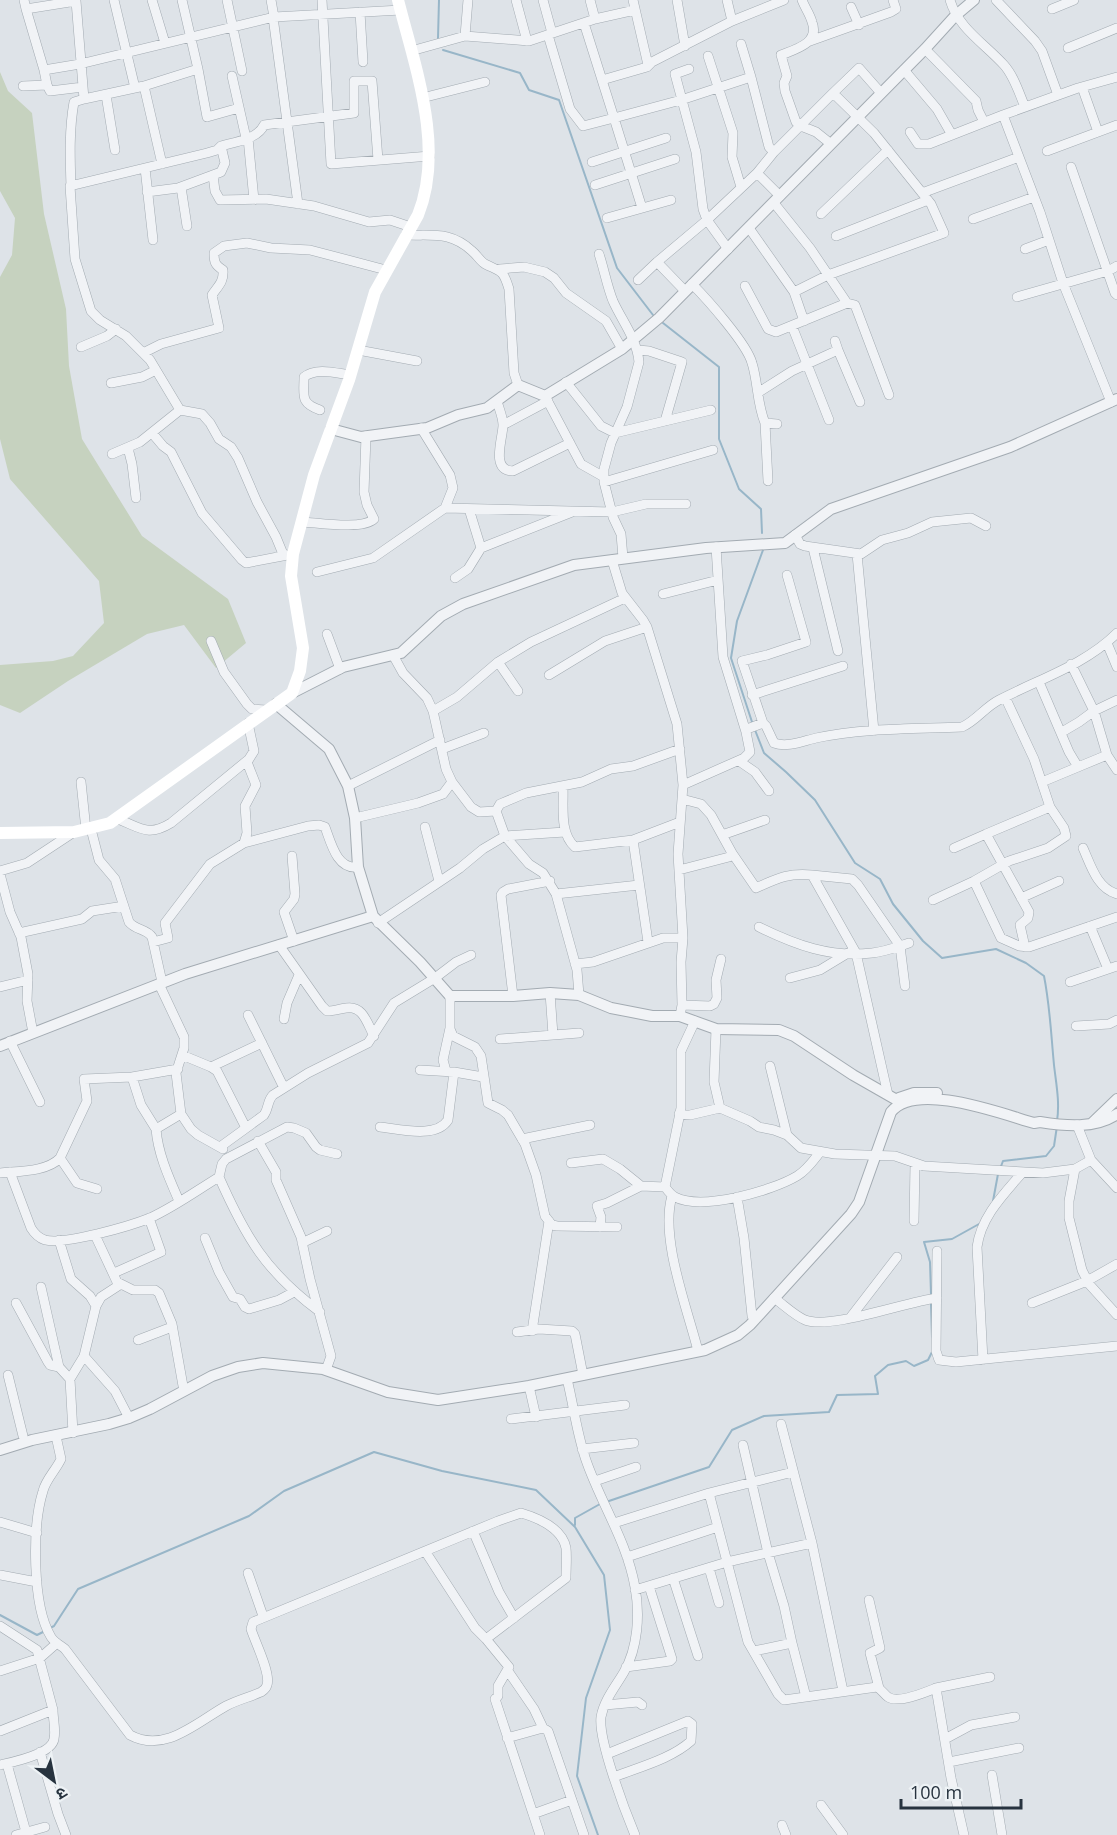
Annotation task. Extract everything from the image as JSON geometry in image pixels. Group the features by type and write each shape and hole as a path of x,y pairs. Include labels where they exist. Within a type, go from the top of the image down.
{"main road":[{"path":"0,833 84,830 105,826 118,819 292,693 300,670 303,648 288,554 303,522 314,475 350,375 375,292 423,201 430,156 422,98 400,5"}],"street":[{"path":"114,0 127,52 140,87 162,164"},
{"path":"153,0 165,43"},
{"path":"182,0 207,117 239,108"},
{"path":"227,0 242,71"},
{"path":"271,0 297,204"},
{"path":"322,0 331,164 430,156"},
{"path":"465,36 468,0"},
{"path":"516,0 527,41"},
{"path":"543,0 570,109 580,124 587,126 751,77"},
{"path":"590,0 595,19"},
{"path":"633,0 648,65"},
{"path":"677,0 685,46"},
{"path":"727,0 732,21"},
{"path":"602,80 648,65 765,4 784,0"},
{"path":"802,0 813,23 810,41"},
{"path":"831,144 816,132 796,122 785,91 784,82 787,75 781,55 810,41 859,25 897,9 893,0"},
{"path":"950,0 955,16 1012,76 1025,107"},
{"path":"503,425 546,399 566,382 622,349 636,345 955,16 974,0"},
{"path":"1052,9 1074,0"},
{"path":"82,87 50,91 25,5 76,2 84,99"},
{"path":"1003,2 1042,51 1058,95"},
{"path":"44,70 80,64 273,17 360,12 400,5"},
{"path":"851,7 859,25"},
{"path":"411,51 465,36 527,41 595,19 635,10"},
{"path":"360,12 363,62"},
{"path":"584,23 642,208"},
{"path":"1068,48 1117,28"},
{"path":"741,44 770,147 774,152"},
{"path":"925,49 976,101 984,122"},
{"path":"708,56 733,132 732,157 741,187"},
{"path":"638,279 757,173 774,152 859,68 881,93"},
{"path":"152,433 171,452 202,513 242,560 246,562 288,554 231,447 219,439 202,414 180,410 143,353 91,311 75,259 70,152 74,102 140,87 198,69"},
{"path":"689,69 675,74 696,152 704,209 707,219 728,249"},
{"path":"904,70 936,109 952,135"},
{"path":"232,76 247,138 254,200"},
{"path":"910,132 918,144 929,144 1058,95 1117,77"},
{"path":"71,186 217,150 221,146 247,138 262,129 264,124 354,113 354,81 372,81 378,160"},
{"path":"422,98 485,82"},
{"path":"23,86 48,85"},
{"path":"1082,87 1098,132"},
{"path":"794,292 828,275 944,233 925,197 888,150 833,93"},
{"path":"105,95 115,150"},
{"path":"292,693 340,669 401,653 441,616 463,604 574,565 716,547 785,543 831,509 1010,447 1114,400 1063,283 1003,115"},
{"path":"1047,152 1117,125"},
{"path":"592,162 666,138"},
{"path":"147,192 181,187 221,172 225,163 221,146"},
{"path":"821,214 888,150"},
{"path":"836,236 1018,157"},
{"path":"596,185 675,159"},
{"path":"1071,167 1117,295"},
{"path":"145,168 153,240"},
{"path":"757,173 847,303"},
{"path":"213,175 215,191 220,200 266,200 314,206 369,222 390,220 409,231 448,236 473,251 483,263 500,269 524,267 545,272 554,278 566,293 606,321 622,349"},
{"path":"181,187 187,226"},
{"path":"973,219 1034,197"},
{"path":"607,218 671,200"},
{"path":"749,228 794,292 804,321"},
{"path":"1025,249 1049,240"},
{"path":"143,353 161,344 219,328 212,295 222,283 224,276 223,270 214,262 214,253 224,246 247,243 271,248 310,249 386,270"},
{"path":"599,254 613,300 636,345 639,362 627,406 606,460 604,479 612,512 621,534 616,578 625,598 647,627 677,724 683,785 679,870 683,938 681,1011"},
{"path":"657,262 689,288 706,298 734,332 752,360 765,423 768,481"},
{"path":"1017,297 1108,271 1117,266"},
{"path":"500,269 509,288 514,373 518,385 546,399 581,464 604,479 713,450"},
{"path":"745,286 768,329 776,332 847,303 855,305 889,395"},
{"path":"792,326 829,420"},
{"path":"81,347 107,336 116,329"},
{"path":"636,345 682,362 665,421"},
{"path":"759,392 837,345 860,402"},
{"path":"358,350 417,361"},
{"path":"111,383 142,377 156,370"},
{"path":"320,410 309,406 304,401 304,377 309,373 325,372 350,375"},
{"path":"566,382 601,426 615,433 711,410"},
{"path":"331,429 361,437 421,428 487,408 518,385"},
{"path":"497,401 503,425 499,456 507,471 513,471 570,443"},
{"path":"111,454 128,448 152,433 180,410"},
{"path":"765,423 777,424"},
{"path":"317,572 374,558 445,508 453,488 450,475 421,428"},
{"path":"303,522 357,525 374,519 364,492 366,436"},
{"path":"128,448 136,498"},
{"path":"445,508 612,512 646,504 686,504"},
{"path":"469,509 481,548"},
{"path":"455,579 468,569 481,548 577,510"},
{"path":"795,535 800,544 813,548 861,554 882,540 909,533 933,522 971,518 986,526"},
{"path":"716,547 723,657 755,727"},
{"path":"813,548 838,651"},
{"path":"857,554 874,731"},
{"path":"683,785 739,761 750,752 755,727 752,695 742,661 806,642 787,575"},
{"path":"663,594 718,580"},
{"path":"433,711 469,689 498,662 531,642 625,598"},
{"path":"549,675 605,640 647,627"},
{"path":"755,727 766,726 774,743 778,745 825,736 874,731 962,728 972,723 997,701 1039,682 1102,648 1117,633"},
{"path":"327,634 340,669"},
{"path":"211,641 224,672 252,709 271,707 329,749 348,786 356,818 358,867 375,920 435,978 450,996 450,1028 442,1060 450,1072 446,1124 427,1131 380,1127"},
{"path":"1107,643 1117,668"},
{"path":"393,655 403,673 423,692 433,711 446,769 452,782 471,807 479,812 496,811"},
{"path":"498,662 518,691"},
{"path":"1071,664 1094,711 1107,755 1117,770"},
{"path":"752,695 843,666"},
{"path":"1039,682 1069,752 1078,767"},
{"path":"933,900 1002,865 1048,848 1066,836 1064,828 1050,807 1034,759 1005,697"},
{"path":"1062,732 1094,711 1117,700"},
{"path":"118,819 151,832 171,823 246,762 254,751 248,723"},
{"path":"348,786 441,745 484,733"},
{"path":"579,995 575,964 556,894 543,873 529,864 505,836 496,811 500,804 526,794 582,782 611,769 633,766 680,749"},
{"path":"1042,782 1107,755"},
{"path":"739,761 755,772 769,791"},
{"path":"244,843 247,833 244,806 256,785 246,762"},
{"path":"81,782 84,830 99,860 115,879 129,922 132,926 150,933 161,983 184,1037 182,1055 176,1073 181,1114 191,1129 233,1155"},
{"path":"356,818 418,803 443,794 452,782"},
{"path":"563,786 565,832 572,844 581,848 633,840 680,822"},
{"path":"682,799 701,804 711,815 732,853 756,888 785,875 793,874 852,879 904,945 905,986"},
{"path":"954,848 1050,807"},
{"path":"722,835 765,820"},
{"path":"153,942 168,938 165,923 210,864 244,843 319,825 325,827 340,863 346,867 358,867"},
{"path":"425,827 439,881"},
{"path":"33,1033 27,1001 28,980 18,933 0,872 27,863 84,830"},
{"path":"40,1102 5,1043 185,974 279,945 375,920 439,881 505,836 565,832"},
{"path":"986,834 1029,915 1020,925 1025,947"},
{"path":"633,840 648,942"},
{"path":"1083,848 1102,886 1117,894"},
{"path":"679,870 729,857 732,853"},
{"path":"292,856 295,894 284,912 294,941"},
{"path":"0,1450 150,1409 212,1376 238,1367 263,1363 327,1368 388,1392 438,1400 567,1379 583,1373 697,1347 735,1331 752,1316 847,1211 858,1193 895,1099 852,953 812,875"},
{"path":"974,880 1001,938 1019,946 1025,947 1117,917"},
{"path":"513,996 501,895 508,889 550,881"},
{"path":"1021,898 1059,881"},
{"path":"556,894 639,885"},
{"path":"18,933 82,919 92,911 124,906"},
{"path":"1070,982 1112,968 1090,926"},
{"path":"759,927 794,944 829,953 873,953 904,945"},
{"path":"575,964 601,960 663,938 683,938"},
{"path":"279,945 327,1011 349,1008 362,1012 374,1036"},
{"path":"790,978 820,970 852,953"},
{"path":"220,1148 264,1115 268,1110 268,1100 284,1088 368,1043 394,1003 456,962 471,955"},
{"path":"450,996 513,996 550,993 579,995 611,1008 652,1016 714,1004 717,999 716,980 721,959"},
{"path":"284,1019 287,1003 299,975"},
{"path":"0,987 28,980"},
{"path":"550,993 553,1035"},
{"path":"681,1011 716,1029 779,1030 794,1036 853,1075 895,1099 956,1101 1034,1123 1091,1124 1116,1117"},
{"path":"248,1015 284,1088"},
{"path":"695,1020 681,1051 679,1114 665,1187 672,1196 695,1201 715,1201 776,1187 805,1170 820,1152"},
{"path":"1076,1026 1108,1024 1117,1020"},
{"path":"450,1028 453,1036 475,1047 481,1056 488,1103 508,1115 522,1139 536,1174 545,1216 549,1221 557,1226 617,1227"},
{"path":"716,1029 714,1082 720,1108"},
{"path":"500,1039 579,1033"},
{"path":"211,1067 262,1043"},
{"path":"182,1055 217,1071 246,1128"},
{"path":"770,1066 787,1135"},
{"path":"0,1173 45,1167 60,1158 87,1101 84,1078 132,1077 177,1069"},
{"path":"420,1070 483,1077"},
{"path":"132,1077 141,1105 156,1129 167,1173 179,1201"},
{"path":"1091,1124 1117,1099"},
{"path":"679,1114 690,1115 720,1108 759,1127 787,1135 801,1148 820,1152 895,1156 915,1164 1043,1173 1075,1169 1091,1160"},
{"path":"156,1129 181,1114"},
{"path":"522,1139 590,1125"},
{"path":"1071,1125 1091,1160 1117,1188"},
{"path":"320,1312 294,1292 252,1245 242,1229 219,1177 222,1164 233,1155 282,1128 294,1128 306,1133 316,1148 338,1154"},
{"path":"258,1141 276,1172 276,1180 302,1243 331,1356 327,1368"},
{"path":"129,1415 210,1372 262,1358 293,1360 327,1368 389,1388 438,1395 583,1373 705,1350 738,1335 750,1324 851,1214 862,1195 872,1156"},
{"path":"60,1158 77,1183 98,1188"},
{"path":"571,1163 603,1160 620,1169 641,1186"},
{"path":"914,1221 915,1164"},
{"path":"1075,1169 1069,1201 1069,1218 1082,1270 1087,1281 1117,1315"},
{"path":"10,1172 31,1228 36,1235 45,1240 95,1235 149,1218 219,1177"},
{"path":"983,1360 977,1247 979,1232 1018,1172"},
{"path":"600,1227 601,1217 597,1206 641,1186 665,1187"},
{"path":"672,1196 668,1211 668,1224 675,1268 697,1347"},
{"path":"737,1197 744,1238 752,1316"},
{"path":"114,1273 161,1252 149,1218"},
{"path":"532,1331 549,1221"},
{"path":"302,1243 327,1231"},
{"path":"95,1235 117,1282 133,1290 155,1290 159,1293 172,1327 183,1386"},
{"path":"205,1238 219,1272 233,1297 241,1301 245,1307 249,1309 279,1300 294,1292"},
{"path":"59,1240 71,1280 90,1296 96,1306"},
{"path":"937,1251 936,1352 939,1360 956,1362 983,1360 1117,1346"},
{"path":"850,1318 897,1257"},
{"path":"1032,1303 1087,1281 1117,1264"},
{"path":"73,1430 70,1379 84,1356 96,1306 101,1298 121,1284"},
{"path":"41,1287 59,1367 70,1379"},
{"path":"774,1298 806,1320 828,1322 916,1300 937,1298"},
{"path":"16,1303 50,1365 59,1367"},
{"path":"138,1340 172,1327"},
{"path":"517,1332 539,1329 572,1331 575,1334 583,1373"},
{"path":"84,1356 115,1391 129,1415"},
{"path":"8,1376 23,1436"},
{"path":"567,1379 582,1449 627,1557 635,1590 636,1633 626,1667 601,1717 607,1754 635,1835"},
{"path":"529,1386 536,1417"},
{"path":"511,1419 625,1405"},
{"path":"781,1424 812,1543 843,1691"},
{"path":"0,1443 23,1436 73,1430"},
{"path":"56,1436 61,1459 42,1492 36,1533 37,1582 45,1624 55,1641 65,1649 130,1735 140,1740 154,1742 170,1738 229,1704 265,1689 268,1684 267,1673 251,1629 253,1622 263,1616 521,1513 548,1523 562,1539 566,1548 566,1578 486,1639"},
{"path":"582,1449 634,1443"},
{"path":"743,1445 768,1553 784,1606 806,1697"},
{"path":"595,1481 636,1467"},
{"path":"614,1523 751,1481 793,1472"},
{"path":"709,1493 748,1642 778,1694 784,1700 879,1688"},
{"path":"0,1522 36,1533"},
{"path":"627,1557 718,1527"},
{"path":"473,1532 499,1592 514,1618"},
{"path":"635,1590 727,1562 812,1543"},
{"path":"425,1551 475,1628 507,1664 508,1671 534,1709 543,1728 550,1735 584,1835"},
{"path":"709,1568 718,1603"},
{"path":"248,1573 263,1616"},
{"path":"0,1575 37,1582"},
{"path":"673,1578 698,1656"},
{"path":"626,1667 672,1659 650,1586"},
{"path":"869,1600 880,1648 870,1653 879,1688 890,1699 910,1697 936,1688 990,1677"},
{"path":"0,1626 37,1650 53,1710 54,1740 51,1746 3,1765 26,1832"},
{"path":"0,1671 40,1658 55,1641"},
{"path":"754,1652 792,1643"},
{"path":"508,1671 498,1686 500,1692 495,1699 540,1835"},
{"path":"936,1688 964,1835"},
{"path":"605,1705 638,1702 642,1705"},
{"path":"0,1731 53,1710"},
{"path":"945,1739 970,1725 1015,1717"},
{"path":"607,1754 688,1721 692,1724 691,1741 685,1746 614,1777"},
{"path":"507,1738 543,1728"},
{"path":"949,1762 1019,1748"},
{"path":"40,1752 66,1835"},
{"path":"992,1775 1002,1835"},
{"path":"533,1814 572,1800"},
{"path":"821,1804 843,1835"},
{"path":"782,1825 786,1835"},
{"path":"16,1835 45,1827"}],"green space":[{"path":"0,72 8,91 32,113 44,214 66,309 69,366 82,439 142,536 228,599 246,643 216,668 184,625 147,634 68,681 20,713 0,705 0,665 53,661 73,656 104,623 99,581 10,479 0,439 0,277 12,255 15,218 0,191"}],"waterway":[{"path":"438,38 439,0"},
{"path":"443,50 520,73 529,90 559,100 617,268 653,315"},
{"path":"663,323 719,367 719,439 739,489 761,509 762,533"},
{"path":"753,725 731,658 737,621 763,550"},
{"path":"755,730 764,753 815,800 855,863 880,879 893,904 923,941 942,958 996,949 1026,963 1044,976 1057,1093 1057,1121"},
{"path":"1000,1169 1003,1161 1046,1156 1054,1146 1057,1126"},
{"path":"993,1201 998,1174"},
{"path":"931,1294 930,1262 924,1242 952,1239 979,1224"},
{"path":"931,1304 932,1337"},
{"path":"606,1502 709,1467 732,1430 764,1416 829,1412 837,1395 878,1394 875,1376 888,1365 906,1361 914,1366 928,1360 932,1352"},
{"path":"50,1628 54,1626 78,1589 249,1516 284,1491 374,1452 442,1471 536,1490 575,1527 604,1575 610,1630 586,1698 577,1776 598,1835"},
{"path":"575,1525 575,1518 600,1504"},
{"path":"0,1615 37,1635 45,1631"}]}
